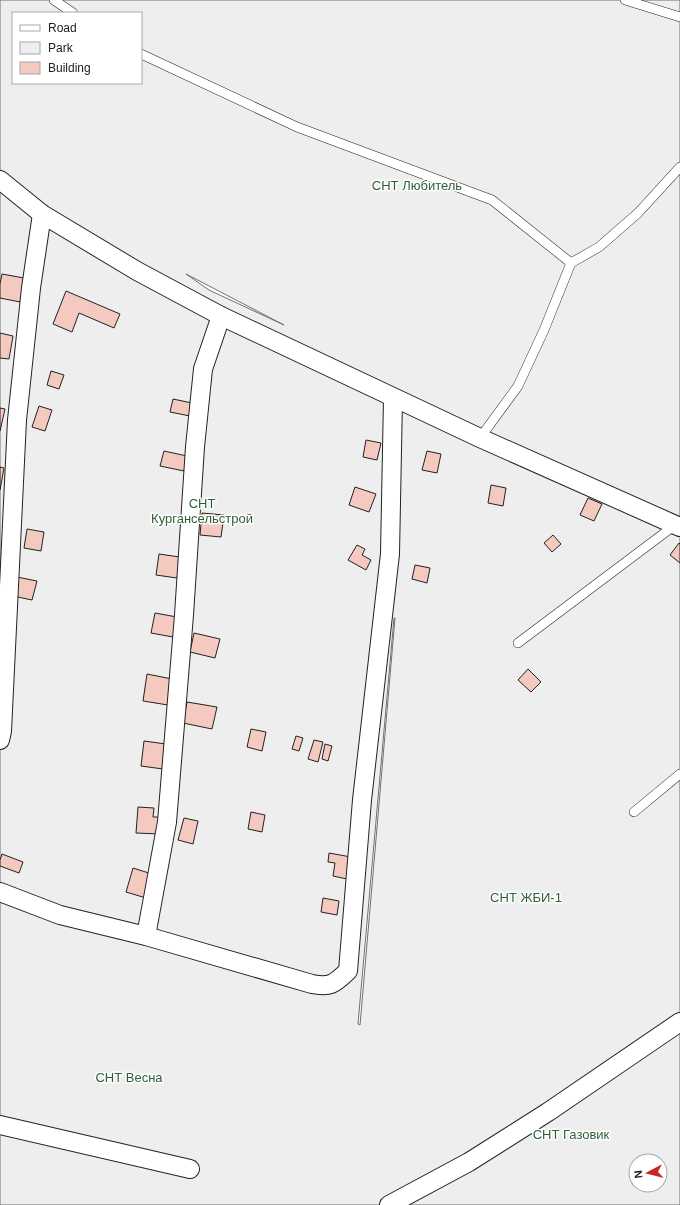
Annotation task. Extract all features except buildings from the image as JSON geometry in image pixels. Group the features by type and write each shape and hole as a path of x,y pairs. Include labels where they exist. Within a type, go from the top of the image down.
{"street":[{"path":"0,180 42,214 137,271 222,316 351,376 393,398 677,526"},
{"path":"0,740 2,731 17,420 31,288 42,214"},
{"path":"146,936 167,822 184,608 194,454 203,369 222,316"},
{"path":"0,892 60,915 146,936 323,986 333,984 348,971 362,800 390,554 393,398"},
{"path":"389,1205 469,1162 548,1112 680,1022"},
{"path":"0,1125 190,1169"}],"lane":[{"path":"54,0 72,12"},
{"path":"625,0 680,17"},
{"path":"142,54 297,127 492,200 571,263"},
{"path":"480,438 518,386 544,330 571,263 599,247 633,218 680,167"},
{"path":"518,643 677,526"},
{"path":"634,812 680,774"}],"green space":[{"path":"0,0 680,0 680,1205 0,1205","holes":["186,274 284,325 209,290","395,618 360,1025 358,1024"]}],"park label":[{"name":"СНТ Любитель","path":"417,185"},
{"name":"СНТ Кургансельстрой","path":"202,510"},
{"name":"СНТ ЖБИ-1","path":"526,897"},
{"name":"СНТ Весна","path":"129,1077"},
{"name":"СНТ Газовик","path":"571,1134"}]}
